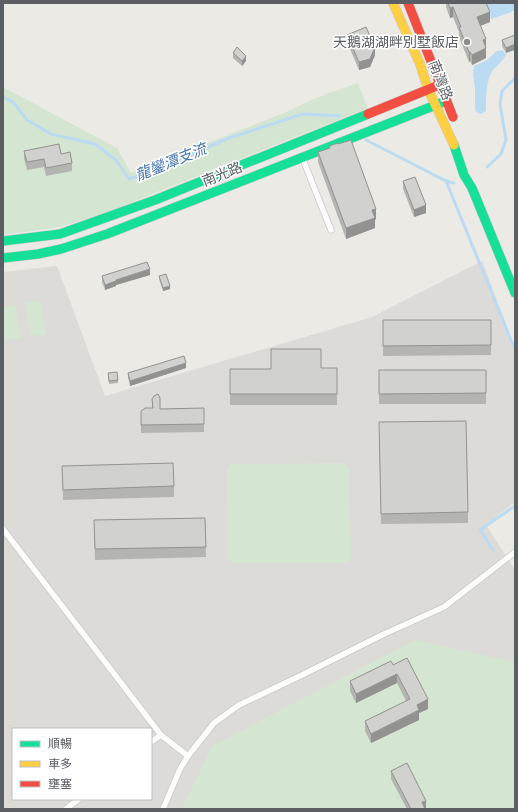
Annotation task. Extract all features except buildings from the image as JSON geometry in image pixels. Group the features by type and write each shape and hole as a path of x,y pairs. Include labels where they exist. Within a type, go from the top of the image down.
{"street":[{"name":"南灣路","path":"393,3 420,64 428,89 454,145 464,175 472,188 515,292"},
{"name":"南灣路","path":"408,3 432,59 446,101 458,127"},
{"name":"南光路","path":"3,241 60,234 155,200 405,100 440,84"},
{"name":"南光路","path":"3,258 38,254 61,249 107,234 446,101"}],"lane":[{"path":"302,157 331,230"},
{"path":"3,529 161,735 188,756"},
{"path":"163,809 180,769 188,756 214,723 239,705 382,635 444,607 515,552"},
{"path":"152,741 161,735"},
{"path":"66,809 78,800"}],"shaded area":[{"path":"482,261 515,348 515,502 486,525 515,570 515,809 3,809 3,272 57,266 105,396 372,317"}],"green space":[{"path":"358,83 368,108 110,211 60,227 3,235 3,87 117,148 131,173 284,113 318,97"},
{"path":"41,301 46,334 30,336 25,303"},
{"path":"15,305 21,338 5,340 3,307"},
{"path":"344,463 349,470 351,558 346,563 233,563 228,558 227,469 232,464"},
{"path":"415,640 515,662 515,809 182,809 212,746"}],"water":[{"path":"485,3 515,3 515,10 491,19"},
{"path":"503,50 505,54 507,53 489,77 486,97 486,111 480,114 475,111 474,66 487,60 497,51"}],"waterway":[{"name":"龍鑾潭支流","path":"487,167 501,154 506,140 500,104 502,91 515,78"},
{"name":"龍鑾潭支流","path":"3,97 13,102 27,120 51,134 95,144 116,160 129,179 155,170 229,138 303,114 340,116"},
{"name":"龍鑾潭支流","path":"366,140 446,181 454,183"},
{"path":"446,181 515,350"},
{"path":"493,550 480,530 515,506"}],"traffic: fast":[{"path":"3,258 38,254 61,249 107,234 446,101"},
{"path":"3,241 60,234 155,200 368,114"},
{"path":"454,145 464,175 472,188 515,293"}],"traffic: slow":[{"path":"393,3 420,64 428,89 454,145"}],"traffic: jam":[{"path":"408,3 453,117"},
{"path":"368,114 439,85"}],"place":[{"name":"天鵝湖湖畔別墅飯店","path":"467,42"}]}
